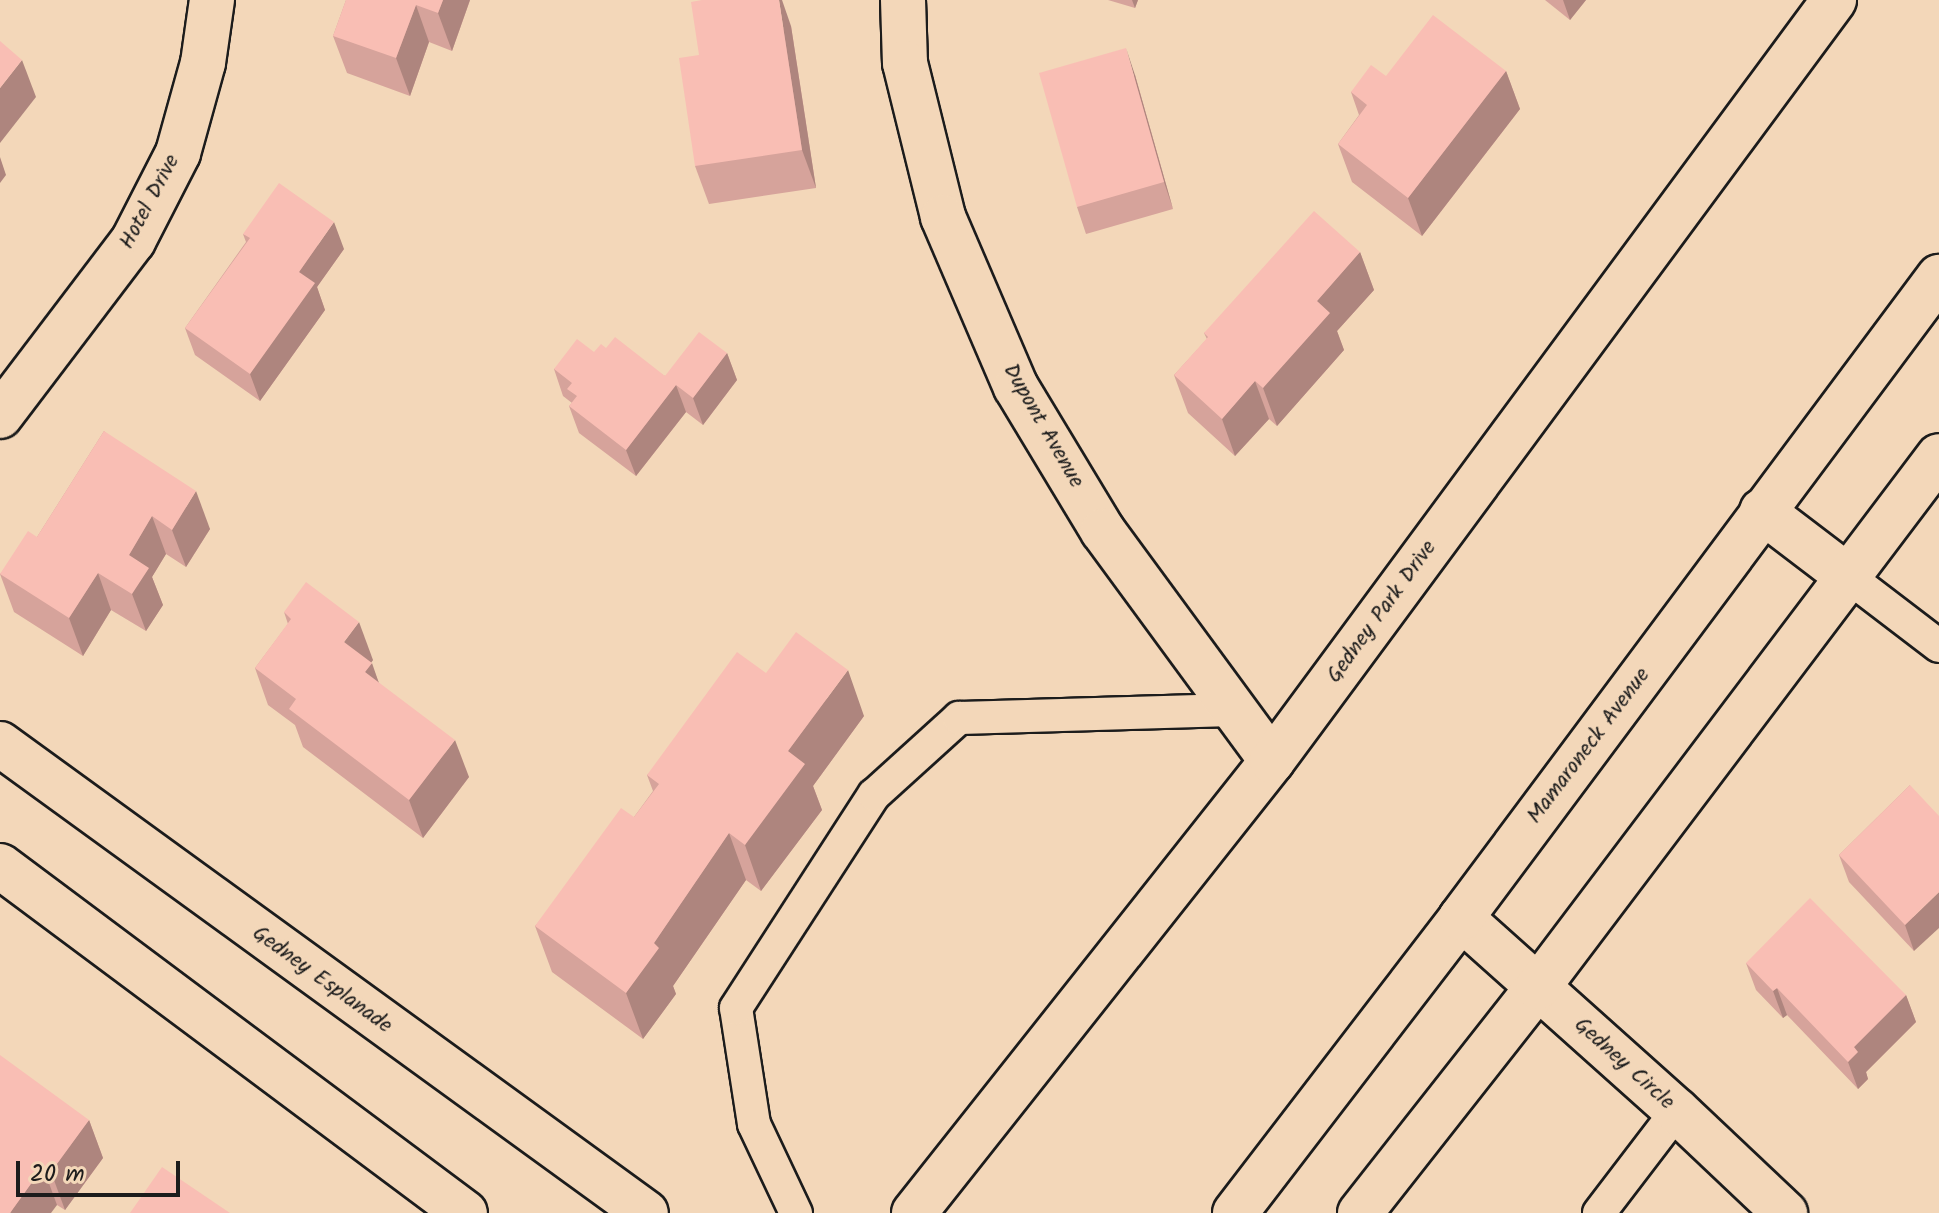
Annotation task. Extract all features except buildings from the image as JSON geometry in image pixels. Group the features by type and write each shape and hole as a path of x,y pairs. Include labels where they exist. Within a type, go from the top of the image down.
{"street":[{"name":"Hotel Drive","path":"0,416 133,241 178,153 203,63 212,0"},
{"name":"Dupont Avenue","path":"903,0 905,63 943,217 1016,387 1103,531 1272,761"},
{"name":"Gedney Park Drive","path":"914,1213 1272,761 1834,0"},
{"name":"Mamaroneck Avenue","path":"1235,1213 1461,918 1939,277"},
{"path":"1360,1213 1538,987 1846,575 1939,456"},
{"path":"1762,511 1846,575"},
{"name":"Gedney Esplanade","path":"0,744 646,1213"},
{"path":"0,866 465,1213"},
{"name":"Gedney Circle","path":"1461,918 1677,1111 1785,1213"}],"lane":[{"path":"1846,575 1939,646"},
{"path":"796,1213 754,1124 736,1008 874,795 959,718 1233,710"},
{"path":"1599,1213 1677,1111"}]}
